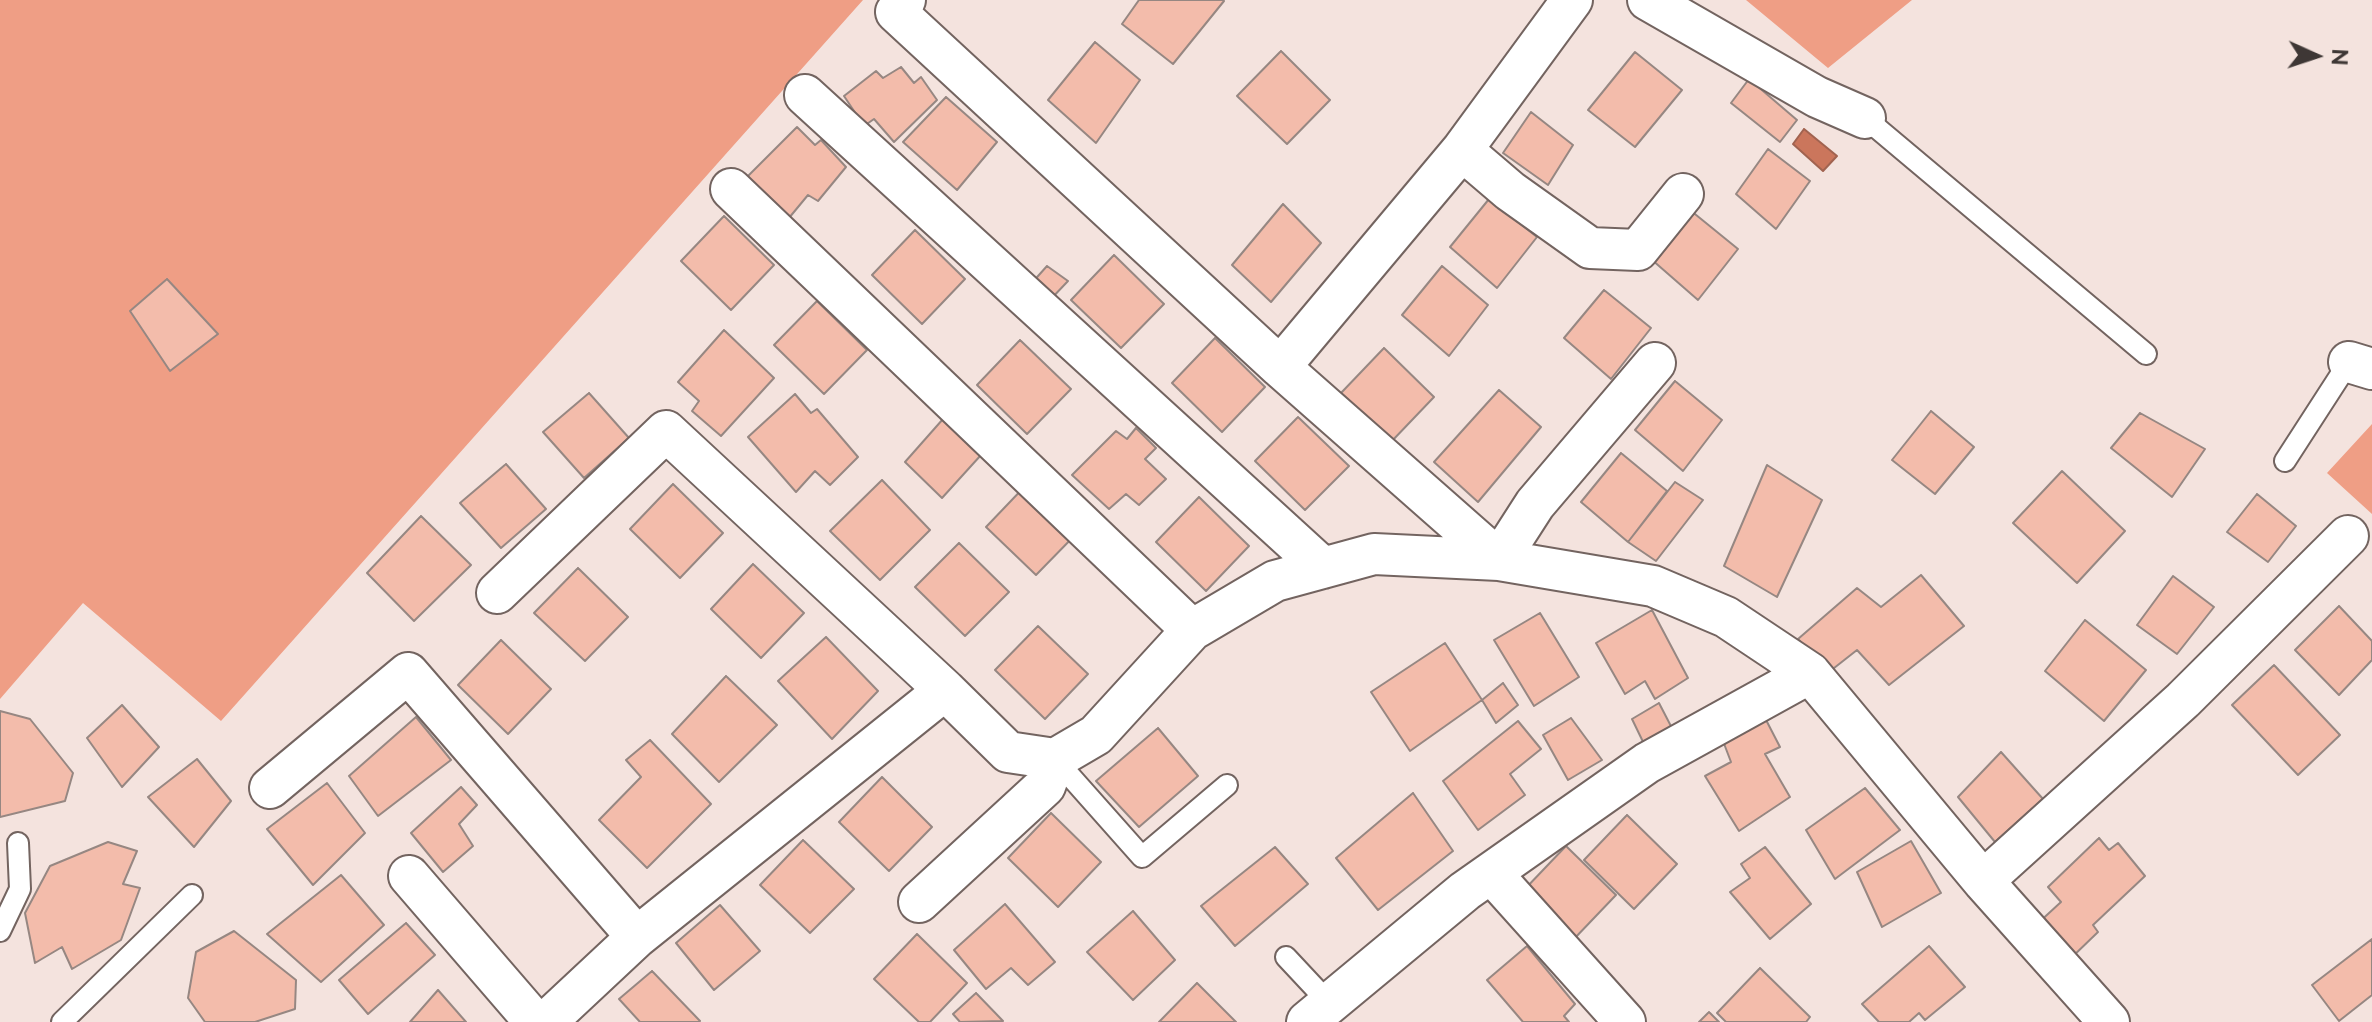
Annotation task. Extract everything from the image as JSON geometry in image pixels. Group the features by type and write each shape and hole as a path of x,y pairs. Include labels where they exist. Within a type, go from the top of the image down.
{"street":[{"path":"905,0 896,12 1280,367 1499,560"},
{"path":"1280,367 1462,150 1572,0"},
{"path":"1648,0 1817,97 1865,118"},
{"path":"805,95 1323,568"},
{"path":"1462,150 1510,191 1590,248 1638,250 1683,194"},
{"path":"731,189 1192,630"},
{"path":"1499,560 1535,504 1655,363"},
{"path":"497,593 666,431 1008,752 1055,759 1096,735 1192,630 1275,581 1374,554 1499,560 1653,586 1726,617 1810,673 1983,881 2109,1022"},
{"path":"1983,881 2183,700 2348,536"},
{"path":"270,788 408,673 637,937"},
{"path":"1317,1016 1465,891 1647,763 1810,673"},
{"path":"546,1022 637,937 945,690"},
{"path":"919,902 1045,786 1055,759"},
{"path":"1492,874 1625,1022"},
{"path":"409,876 535,1022"}],"lane":[{"path":"1865,118 2146,354"},
{"path":"2285,461 2361,366"},
{"path":"1055,759 1142,857 1227,785"},
{"path":"0,931 20,889 18,843"},
{"path":"62,1022 192,895"},
{"path":"1286,957 1317,1016"}],"shaded area":[{"path":"0,0 863,0 221,721 83,603 0,699"},
{"path":"1746,0 1912,0 1828,68"},
{"path":"1804,129 1837,156 1823,171 1793,144"},
{"path":"2372,424 2372,514 2327,473"}],"building":[{"path":"1139,0 1224,1 1173,64 1122,24"},
{"path":"1095,42 1140,80 1096,143 1048,100"},
{"path":"1281,51 1330,100 1287,144 1237,96"},
{"path":"1635,52 1682,90 1635,147 1588,110"},
{"path":"901,67 914,83 921,77 937,100 894,142 874,119 864,126 844,96 876,71 883,78"},
{"path":"1749,79 1797,120 1780,142 1731,103"},
{"path":"946,97 997,142 957,190 903,142"},
{"path":"1531,112 1573,145 1548,185 1503,153"},
{"path":"797,127 815,145 821,140 846,167 818,201 808,195 784,224 741,183"},
{"path":"1768,149 1810,181 1776,229 1736,194"},
{"path":"1489,199 1537,237 1497,288 1450,247"},
{"path":"1283,204 1321,243 1271,302 1232,265"},
{"path":"1690,210 1738,249 1698,300 1651,259"},
{"path":"724,216 774,265 731,310 681,261"},
{"path":"915,230 965,279 922,324 872,275"},
{"path":"1114,255 1164,304 1121,348 1071,300"},
{"path":"1047,266 1068,281 1049,301 1030,285"},
{"path":"1442,266 1488,305 1449,356 1402,315"},
{"path":"167,279 218,334 170,371 130,311"},
{"path":"1604,290 1651,328 1611,379 1564,338"},
{"path":"817,301 867,350 824,394 774,345"},
{"path":"724,330 774,378 721,436 692,411 699,401 678,382"},
{"path":"1215,338 1265,387 1222,432 1172,383"},
{"path":"1020,340 1071,389 1027,434 977,385"},
{"path":"1384,348 1434,397 1391,442 1341,393"},
{"path":"1675,381 1722,420 1683,471 1635,430"},
{"path":"1499,390 1541,427 1478,502 1434,462"},
{"path":"589,393 629,438 584,478 543,432"},
{"path":"795,394 811,413 817,409 858,457 830,485 815,471 796,492 748,437"},
{"path":"1931,411 1974,447 1935,494 1892,460"},
{"path":"2140,413 2205,449 2172,497 2111,448"},
{"path":"1298,417 1349,466 1305,510 1255,461"},
{"path":"943,419 981,455 942,498 905,462"},
{"path":"1136,428 1156,448 1145,459 1166,479 1139,505 1126,494 1109,509 1072,475 1116,431 1127,439"},
{"path":"1621,453 1667,491 1628,542 1581,502"},
{"path":"506,464 546,509 501,548 460,503"},
{"path":"1767,465 1822,500 1777,597 1724,566"},
{"path":"2062,471 2125,531 2077,583 2013,523"},
{"path":"882,480 930,530 880,580 830,531"},
{"path":"1029,482 1079,531 1036,575 986,527"},
{"path":"1675,482 1703,500 1656,561 1628,542"},
{"path":"673,484 723,533 680,578 630,529"},
{"path":"2257,494 2296,526 2268,562 2227,532"},
{"path":"1199,497 1249,546 1206,591 1156,542"},
{"path":"421,516 471,565 414,621 367,573"},
{"path":"959,543 1009,592 965,636 915,587"},
{"path":"753,564 804,613 761,658 711,609"},
{"path":"578,568 628,617 585,661 534,613"},
{"path":"1921,575 1964,626 1889,685 1857,650 1829,672 1798,639 1857,588 1881,607"},
{"path":"2173,576 2214,607 2177,654 2137,625"},
{"path":"2339,606 2372,641 2372,660 2339,695 2295,650"},
{"path":"1652,610 1688,678 1655,699 1645,681 1625,694 1596,643"},
{"path":"1540,613 1579,677 1534,706 1494,640"},
{"path":"2085,620 2146,670 2104,721 2045,671"},
{"path":"1038,626 1088,674 1045,719 995,670"},
{"path":"826,637 878,691 832,739 778,681"},
{"path":"501,640 551,689 508,734 458,685"},
{"path":"1445,643 1482,700 1410,751 1371,692"},
{"path":"2274,665 2340,735 2298,775 2232,705"},
{"path":"726,676 777,725 719,782 672,734"},
{"path":"1503,683 1518,705 1496,723 1482,700"},
{"path":"1659,703 1674,732 1646,748 1632,719"},
{"path":"122,705 159,747 122,787 87,738"},
{"path":"0,711 30,719 73,773 65,801 0,817"},
{"path":"1764,716 1780,747 1765,754 1790,797 1739,831 1705,776 1731,762 1723,741"},
{"path":"416,717 451,760 378,816 349,776"},
{"path":"1571,718 1602,760 1568,780 1543,735"},
{"path":"1518,721 1541,749 1510,774 1525,795 1478,830 1443,781"},
{"path":"1158,728 1198,776 1139,827 1096,781"},
{"path":"650,740 711,804 647,868 599,820 641,777 626,760"},
{"path":"2001,752 2043,799 1995,842 1958,797"},
{"path":"197,759 231,801 194,847 148,797"},
{"path":"882,777 932,827 889,871 839,822"},
{"path":"327,783 365,833 313,885 267,829"},
{"path":"461,787 477,805 459,824 473,846 443,872 411,833"},
{"path":"1865,788 1900,830 1835,879 1806,830"},
{"path":"1413,793 1453,851 1378,910 1336,858"},
{"path":"1051,813 1101,862 1058,907 1008,858"},
{"path":"1627,815 1677,864 1634,909 1584,860"},
{"path":"2099,838 2109,850 2118,843 2145,876 2093,925 2098,932 2069,960 2036,925 2061,902 2048,887"},
{"path":"803,840 854,889 810,933 760,885"},
{"path":"1911,841 1941,893 1882,927 1857,872"},
{"path":"108,842 137,851 123,884 140,888 121,940 72,969 62,947 35,963 25,913 50,866"},
{"path":"1566,846 1616,895 1573,940 1523,891"},
{"path":"1275,847 1308,884 1235,946 1201,906"},
{"path":"1765,847 1811,904 1770,939 1730,892 1750,878 1741,864"},
{"path":"341,875 384,925 321,982 267,934"},
{"path":"1005,904 1055,962 1028,985 1011,968 986,989 954,950"},
{"path":"720,905 760,951 714,990 676,943"},
{"path":"1133,911 1175,960 1133,1000 1087,952"},
{"path":"406,923 435,955 368,1014 339,980"},
{"path":"234,931 296,980 295,1009 255,1022 205,1022 188,998 196,952"},
{"path":"917,934 967,983 930,1022 919,1022 874,979"},
{"path":"2372,939 2372,995 2339,1021 2312,985"},
{"path":"1527,946 1575,1004 1564,1016 1569,1022 1523,1022 1487,980"},
{"path":"1929,946 1965,987 1925,1020 1919,1013 1909,1022 1879,1022 1862,1004"},
{"path":"1760,968 1810,1017 1806,1022 1726,1022 1717,1013"},
{"path":"652,971 699,1022 640,1022 619,999"},
{"path":"1197,983 1236,1022 1159,1022"},
{"path":"438,990 466,1022 410,1022"},
{"path":"976,993 1003,1021 960,1022 953,1014"},
{"path":"1709,1012 1719,1022 1699,1022"}]}
